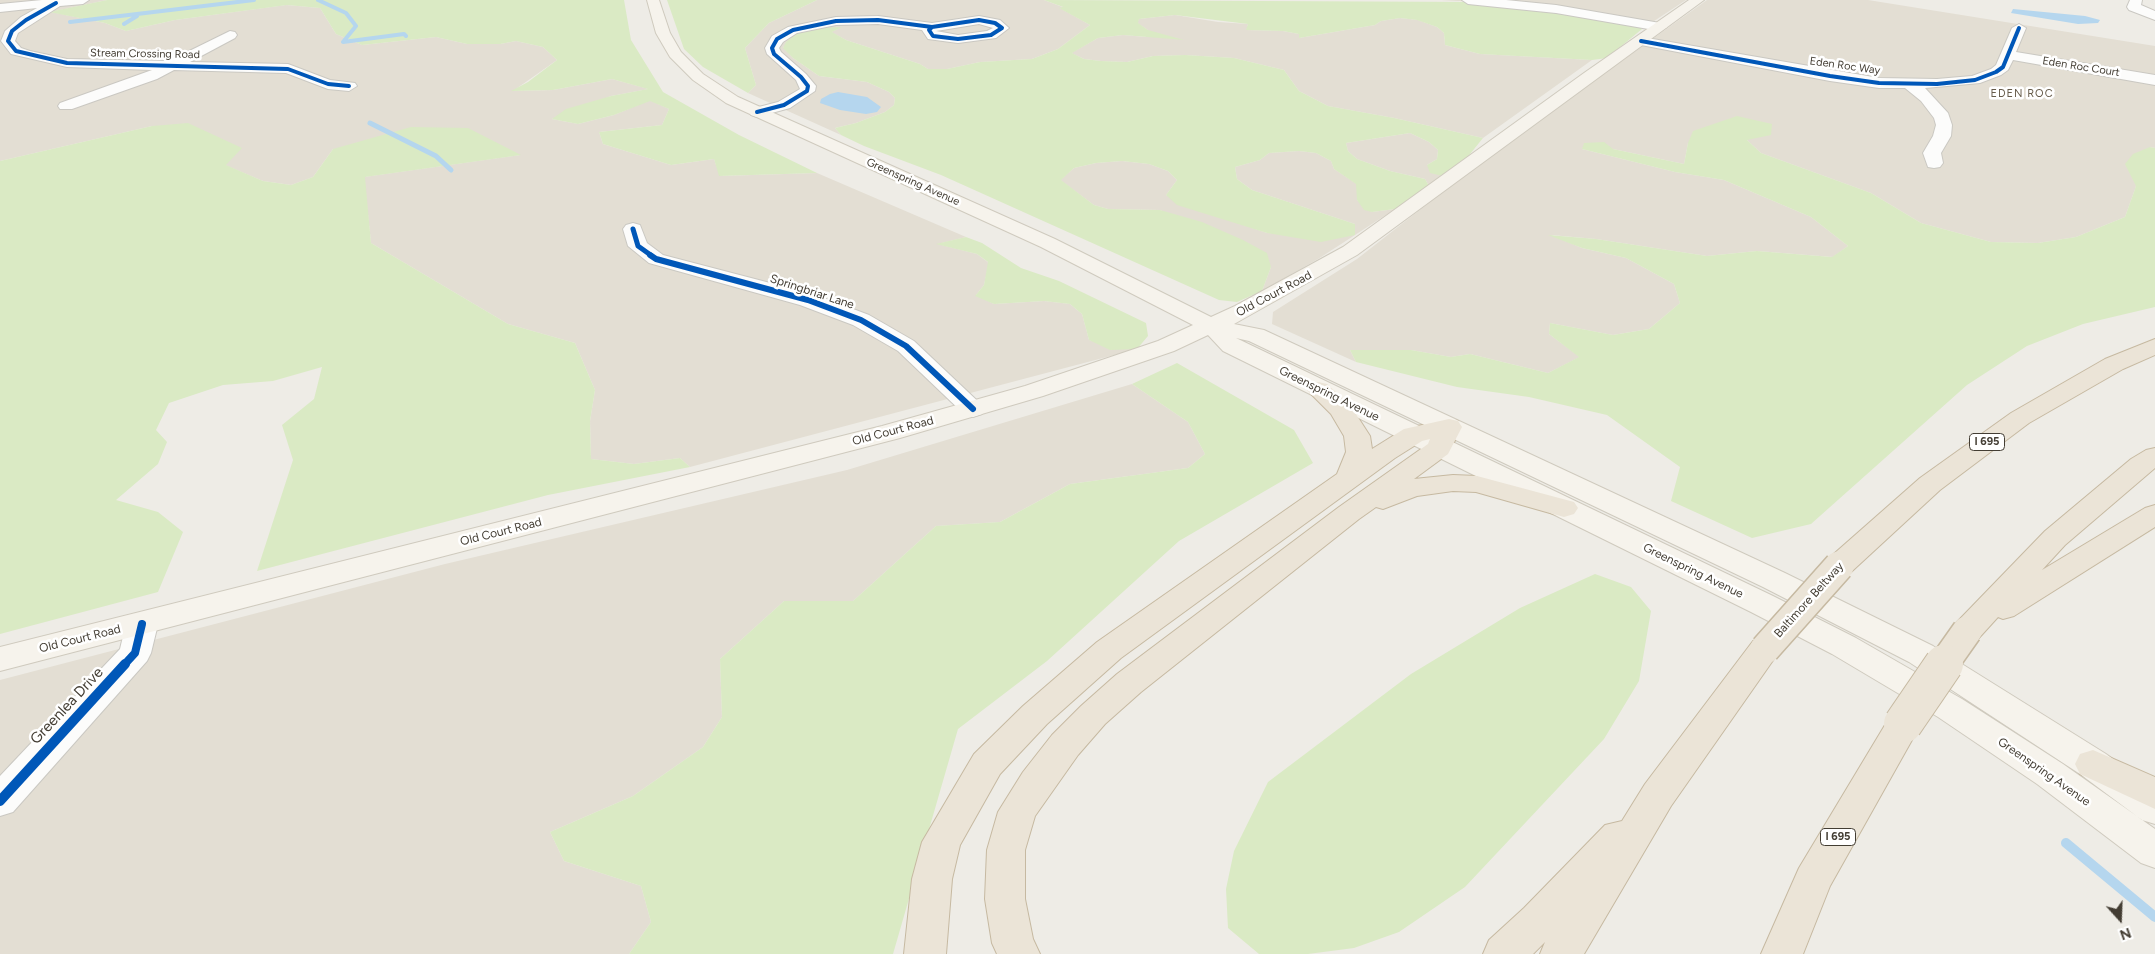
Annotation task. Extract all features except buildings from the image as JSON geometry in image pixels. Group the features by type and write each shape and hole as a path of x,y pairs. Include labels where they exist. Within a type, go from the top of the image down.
{"highway":[{"name":"Baltimore Beltway","path":"1561,954 1658,795 1765,649 1839,566 1930,484 2020,418 2114,364 2155,346"},
{"path":"1318,389 1341,410 1357,436 1359,452 1349,495"},
{"path":"1019,954 1013,943 1005,899 1006,850 1017,812 1036,782 1065,745 1115,695 1349,495 1412,435"},
{"path":"925,954 932,879 941,842 986,764 1035,715 1109,650 1349,495 1444,438"},
{"name":"I 695","path":"1782,954 1813,880 1903,724 1970,628 2055,538 2141,465 2155,456"},
{"path":"1349,495 1453,483 1477,484 1564,508"},
{"path":"1970,628 2155,514"},
{"path":"2093,764 2155,794"},
{"path":"1504,954 1539,921 1658,795"}],"main road":[{"name":"Greenspring Avenue","path":"653,0 663,34 681,60 714,88 757,112 1048,243 1212,326 1256,335 1444,438 1564,508 1844,646 1958,714 2050,774 2155,851"},
{"name":"Old Court Road","path":"0,660 619,502 973,409 1132,358 1212,326 1308,276 1350,251 1698,0"},
{"name":"Greenspring Avenue","path":"1212,326 1231,346 1412,435 1444,438 1774,580 1921,654 2093,764 2155,809"}],"street":[{"path":"0,8 83,0"},
{"path":"1468,0 1556,9 1660,27"},
{"path":"2136,0 2134,7 2155,16"},
{"name":"Stream Crossing Road","path":"56,3 17,26 9,37 8,42 11,46 26,56 67,63 288,69 328,84 349,86"},
{"path":"757,112 784,105 807,91 808,86 801,77 774,54 773,44 782,35 805,27 852,20 878,20 932,27"},
{"name":"Eden Roc Way","path":"1641,41 1830,76 1909,84 1959,82 1988,76 2003,67 2019,28"},
{"path":"66,106 133,84 175,65 230,35"},
{"name":"Eden Roc Court","path":"2007,55 2155,80"},
{"path":"1909,84 1927,98 1942,117 1944,125 1942,136 1932,153 1934,163"},
{"name":"Springbriar Lane","path":"633,229 638,246 656,259 808,300 861,320 906,346 973,409"},
{"name":"Greenlea Drive","path":"0,802 135,653 142,624"}],"shaded area":[{"path":"0,0 107,0 51,12 105,23 126,31 175,20 286,5 320,8 336,34 362,45 436,37 467,44 500,44 516,41 543,47 557,60 513,91 553,90 612,79 649,89 611,96 552,119 578,124 614,115 650,100 669,109 662,125 599,132 603,144 671,165 714,159 720,176 817,173 966,237 938,244 977,254 989,263 984,285 976,295 994,304 1044,301 1070,304 1082,314 1089,340 1137,349 690,467 680,458 634,464 591,459 590,421 595,390 575,343 508,324 371,243 364,177 520,155 333,149 313,177 291,185 263,181 225,165 241,148 152,126 0,161"},
{"path":"817,0 1044,0 1065,8 1060,8 1090,25 1058,49 1032,59 980,62 947,69 928,69 920,64 846,40 831,32 840,28 783,47 793,58 819,76 867,82 889,92 895,98 894,105 885,112 856,123 835,128 841,135 748,93 756,85 745,48 769,23"},
{"path":"1441,0 1686,0 1642,29 1636,24 1476,2"},
{"path":"1707,0 1868,0 2155,46 2155,148 2150,147 2125,217 2076,237 2038,243 1991,242 1921,223 1871,193 1761,153 1747,140 1688,143 1684,164 1613,149 1582,149 1675,172 1724,180 1811,217 1848,246 1833,257 1757,251 1707,256 1596,239 1551,235 1582,248 1626,258 1674,284 1680,303 1649,329 1613,335 1550,323 1549,334 1580,357 1548,373 1470,354 1451,357 1411,350 1350,350 1356,362 1272,324 1273,312 1357,259 1486,158"},
{"path":"1175,15 1218,22 1248,24 1247,30 1283,31 1299,34 1299,38 1375,25 1381,21 1400,18 1418,20 1437,27 1444,33 1445,45 1480,54 1592,60 1483,138 1394,118 1328,106 1299,91 1284,70 1234,58 1185,55 1153,56 1127,62 1084,59 1071,53 1098,38 1123,35 1146,37 1148,30 1137,23 1139,19"},
{"path":"1410,133 1429,142 1438,150 1437,159 1427,165 1443,176 1429,186 1425,179 1390,171 1357,159 1348,151 1346,143"},
{"path":"1299,151 1316,153 1331,161 1334,169 1357,184 1357,200 1372,212 1395,209 1318,259 1262,291 1271,267 1160,210 1108,209 1094,205 1060,180 1074,168 1096,163 1122,161 1149,164 1168,171 1177,180 1166,195 1229,220 1267,233 1354,235 1355,224 1252,190 1237,179 1235,167 1260,160 1269,153"},
{"path":"1132,384 1188,422 1205,454 1188,468 1070,484 1000,522 936,526 853,601 784,601 720,659 722,717 703,747 633,796 550,832 564,861 641,886 651,922 629,954 0,954 0,680 445,564 847,470"}],"green space":[{"path":"107,0 624,0 631,40 663,92 739,135 817,173 719,176 714,159 671,165 603,144 599,132 662,125 669,109 650,101 614,115 578,124 552,119 566,109 611,96 648,89 612,79 553,90 511,91 528,82 557,60 543,47 516,41 500,44 467,44 436,37 362,45 336,34 320,8 287,5 175,20 126,31 105,23 49,12"},
{"path":"667,0 817,0 769,23 745,48 756,85 748,93 703,67 684,49"},
{"path":"1044,0 1476,2 1636,24 1642,29 1607,58 1592,60 1480,54 1445,45 1444,33 1437,27 1417,20 1400,18 1381,21 1375,25 1299,38 1299,34 1283,31 1246,30 1248,24 1175,15 1139,19 1138,23 1148,30 1184,40 1123,35 1098,38 1072,53 1084,59 1127,62 1153,56 1185,55 1234,58 1284,70 1299,91 1328,106 1394,118 1483,138 1458,169 1443,176 1430,173 1427,165 1437,159 1438,150 1429,142 1410,133 1346,143 1348,151 1357,159 1390,171 1425,179 1429,186 1395,209 1372,212 1364,210 1357,200 1356,184 1334,169 1331,161 1316,153 1299,151 1269,153 1260,160 1235,167 1237,179 1252,190 1355,224 1355,235 1321,242 1267,233 1177,205 1166,195 1177,180 1168,171 1149,164 1122,161 1096,163 1074,168 1061,180 1094,205 1108,209 1160,210 1202,222 1267,253 1271,267 1262,291 1237,302 1219,300 941,175 864,146 841,135 835,128 856,123 885,112 894,105 895,98 889,92 867,82 819,76 793,58 783,48 786,42 799,32 813,28 842,27 832,32 846,40 920,64 928,69 947,69 980,62 1032,59 1058,49 1090,25 1059,8 1063,7"},
{"path":"1737,116 1772,124 1771,135 1747,140 1761,153 1871,193 1921,223 1991,242 2038,243 2076,237 2125,217 2136,186 2125,164 2133,154 2150,147 2155,148 2155,307 2083,324 2027,346 1967,385 1811,524 1752,538 1671,501 1680,467 1607,415 1529,397 1457,387 1356,362 1350,350 1411,350 1451,357 1470,354 1548,373 1579,357 1549,334 1550,323 1613,335 1649,329 1680,303 1674,284 1626,258 1582,248 1548,235 1596,239 1707,256 1757,251 1832,257 1848,246 1811,217 1724,180 1675,172 1582,149 1584,143 1604,142 1613,149 1684,164 1688,143 1693,131"},
{"path":"188,123 242,148 226,165 263,181 291,185 313,177 333,149 411,127 468,128 521,155 365,177 371,243 508,324 575,343 595,390 590,421 591,459 634,464 680,458 690,467 548,495 257,571 293,460 282,425 314,399 322,367 273,381 223,385 169,403 156,430 167,442 158,464 116,500 158,512 183,532 158,592 0,634 0,161 152,126"},
{"path":"966,237 982,243 1021,268 1059,281 1146,323 1148,336 1137,349 1110,350 1089,340 1082,314 1070,304 1044,301 994,304 975,296 984,285 988,262 977,254 936,244"},
{"path":"1177,363 1294,430 1313,463 1179,541 1047,661 958,729 893,954 629,954 651,922 641,886 564,861 550,832 633,796 703,747 722,717 720,659 784,601 853,601 936,526 1000,522 1070,484 1188,468 1205,454 1188,422 1132,384"},
{"path":"1595,574 1631,587 1651,611 1639,681 1604,739 1465,887 1399,932 1354,948 1308,954 1259,954 1228,928 1226,889 1234,851 1268,782 1411,674 1520,608"}],"water":[{"path":"2013,9 2085,16 2100,20 2098,23 2078,24 2011,13"},
{"path":"838,92 867,97 881,107 877,112 866,114 840,110 820,103 821,99"}],"waterway":[{"path":"70,22 254,0"},
{"path":"318,0 346,13 356,26 343,42 404,34 406,36"},
{"path":"124,24 137,16"},
{"path":"370,123 436,156 451,170"},
{"path":"2066,843 2155,917"}],"cycle path":[{"path":"56,3 26,20 12,31 8,41 16,51 26,55 67,63 288,69 328,84 349,86"},
{"path":"757,112 784,105 807,91 808,86 801,77 774,54 772,48 777,39 793,30 836,21 878,20 932,27 929,30 933,36 958,39 991,35 1002,28 995,23 979,20 932,27"},
{"path":"1641,41 1830,76 1879,83 1937,84 1975,80 1996,72 2003,67 2019,28"},
{"path":"633,229 638,246 656,259 808,300 861,320 906,346 973,409"},
{"path":"0,801 135,653 142,624"}],"district":[{"name":"EDEN ROC","path":"2022,94"}]}
